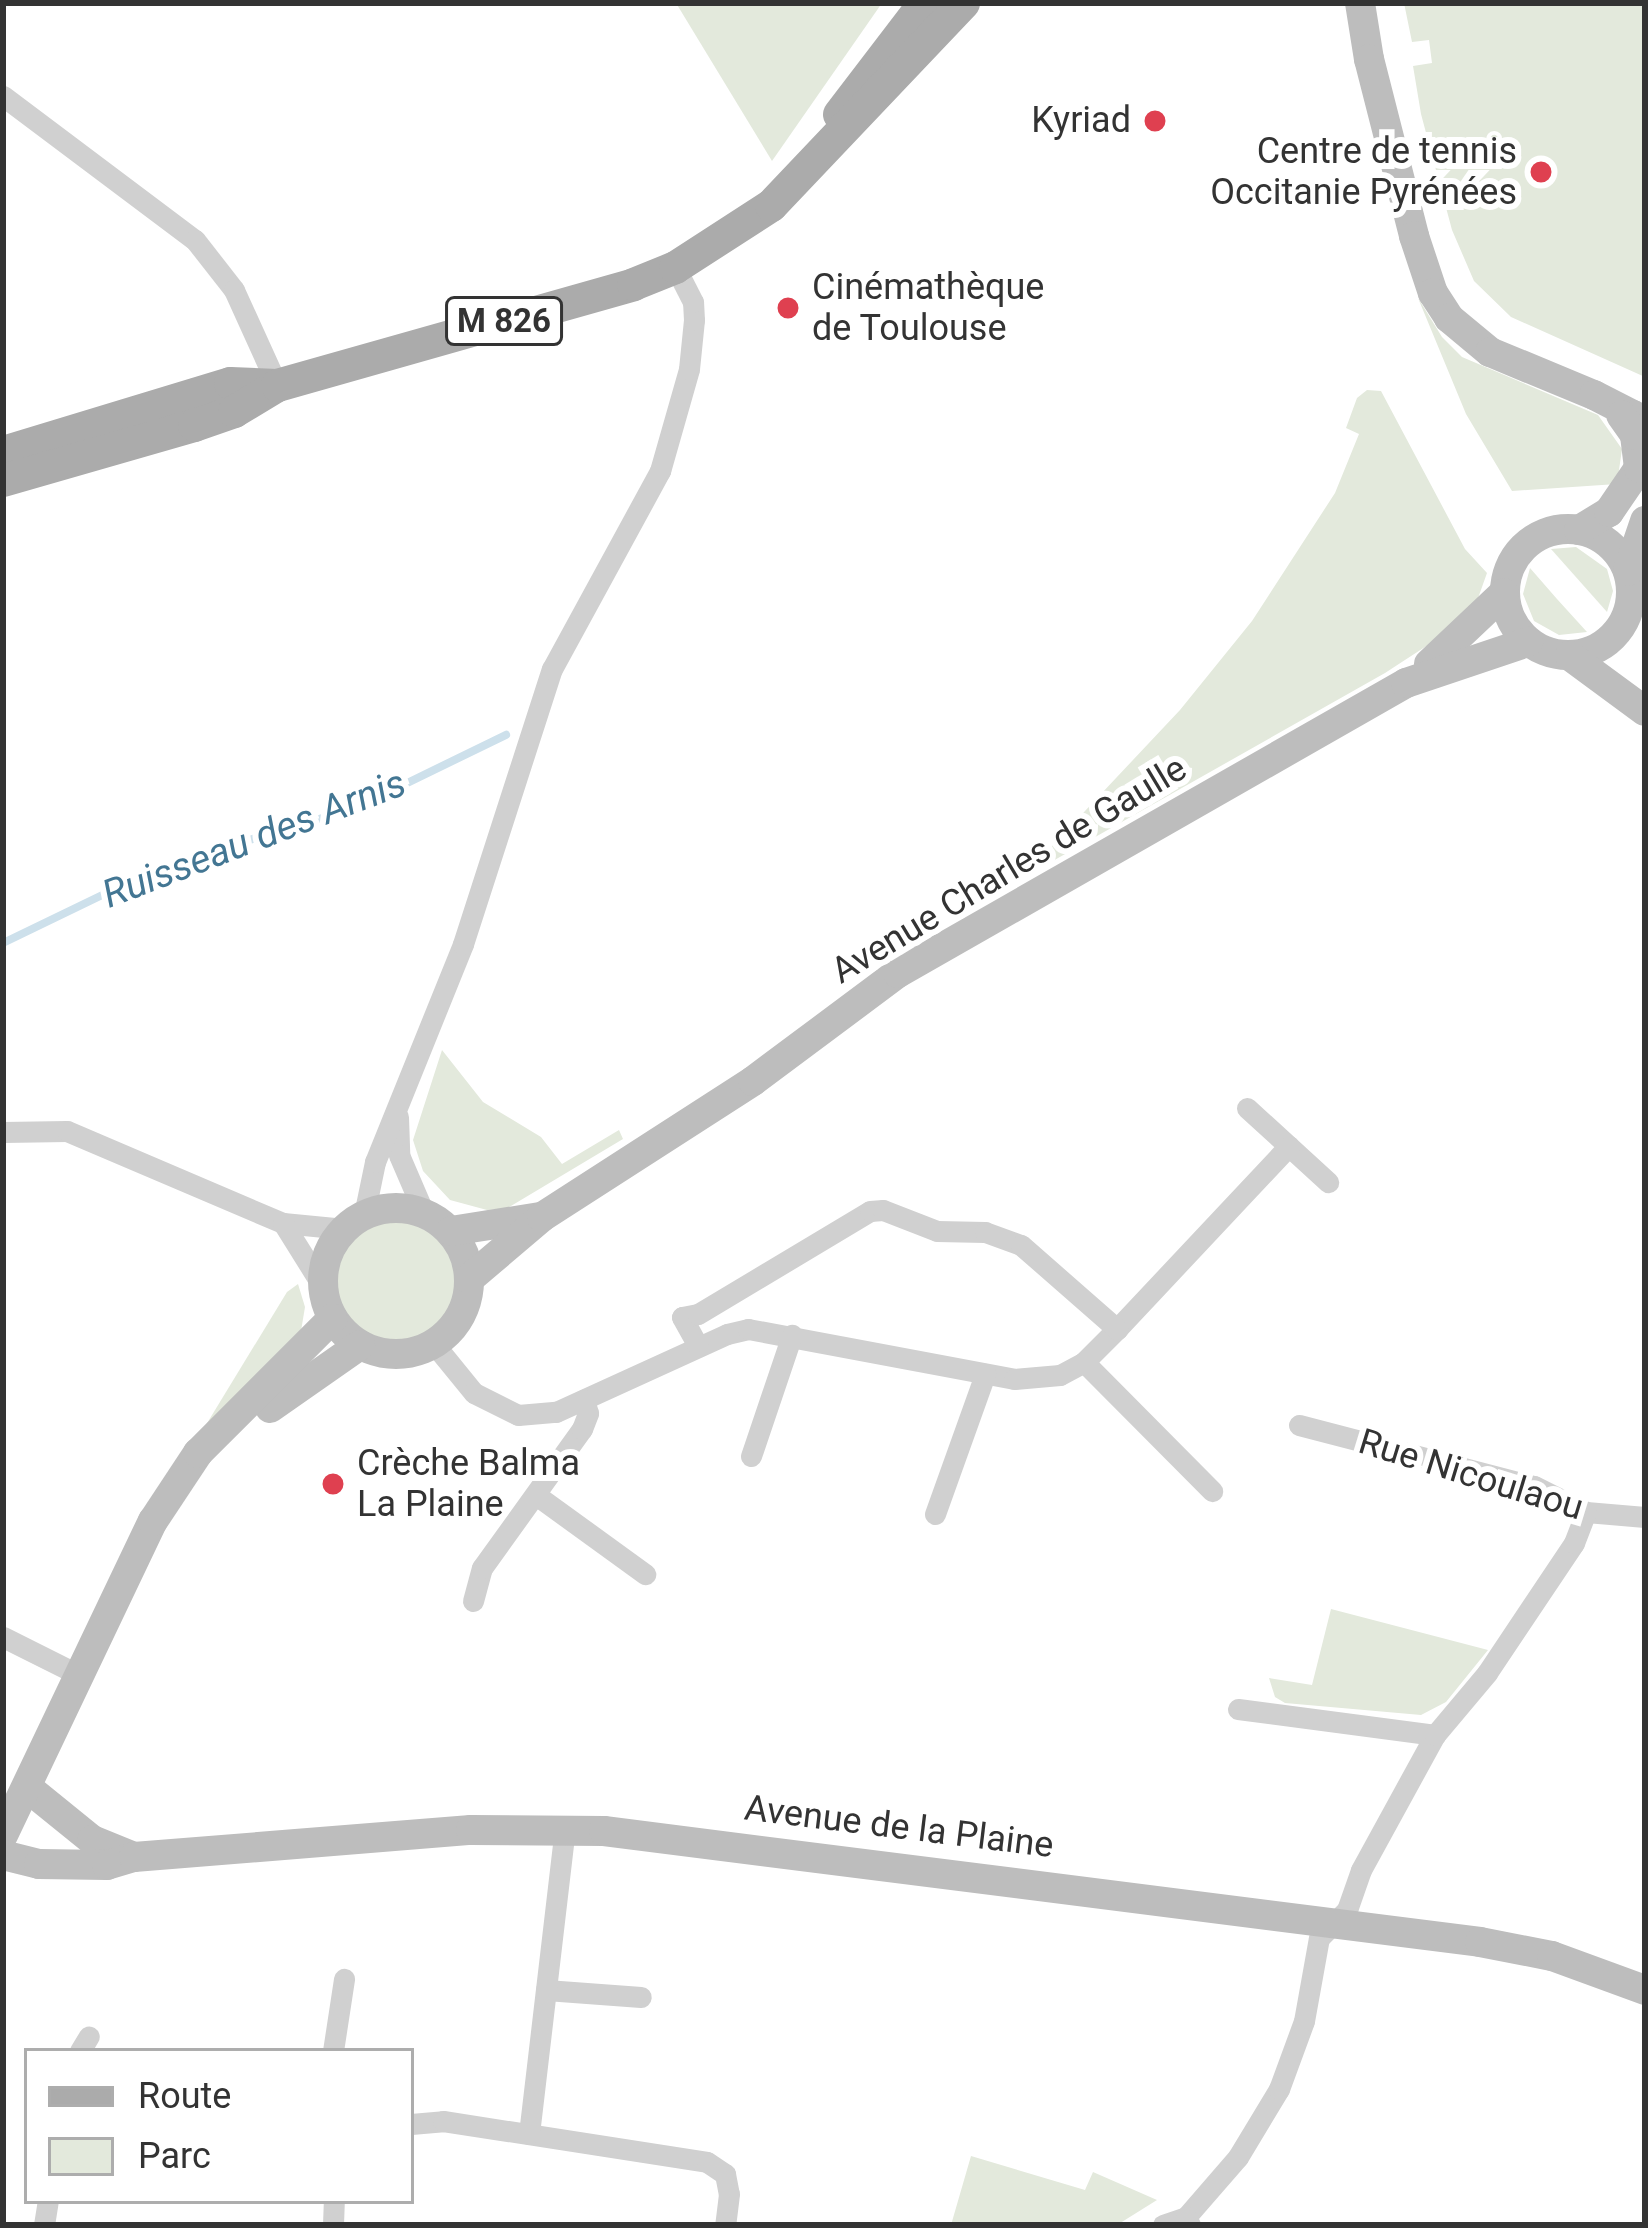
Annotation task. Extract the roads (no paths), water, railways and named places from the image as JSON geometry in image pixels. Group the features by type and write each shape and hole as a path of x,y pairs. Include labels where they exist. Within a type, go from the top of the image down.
{"main road":[{"name":"M 826","path":"801,177 873,63 924,3"},
{"name":"M 826","path":"3,480 194,425 234,411 277,385 633,284 675,267 743,227 801,177 963,3"},
{"name":"M 826","path":"3,452 230,382 277,385"}],"street":[{"path":"1350,3 1367,50 1422,266 1449,318 1490,352 1608,402 1645,428"},
{"path":"1360,3 1367,50"},
{"path":"3,96 195,240 235,290 277,385"},
{"path":"323,1287 330,1249 354,1222 463,944 552,669 660,471 676,423 694,320 693,302 675,267"},
{"path":"1608,402 1635,435 1639,468 1610,512 1579,530 1544,533 1528,542 1510,563 1504,593 1515,629 1528,642 1570,656 1645,712"},
{"path":"1628,571 1645,521"},
{"path":"1570,656 1612,638 1638,614 1628,571 1609,543 1579,530"},
{"name":"Avenue Charles de Gaulle","path":"1459,652 1504,593"},
{"name":"Avenue Charles de Gaulle","path":"469,1279 542,1217 738,1092 898,974 1459,652 1528,642"},
{"path":"1247,1108 1328,1182"},
{"path":"398,1109 399,1155 424,1213"},
{"path":"3,1132 67,1131 283,1223 354,1222 398,1208 424,1213 451,1231 465,1255 469,1279 459,1318 434,1344 398,1354 360,1345 332,1319 323,1287 283,1223"},
{"path":"434,1344 474,1393 496,1409 536,1415 584,1400 698,1346 748,1329 1037,1380 1084,1362 1289,1146"},
{"path":"698,1346 682,1317 698,1314 870,1211 883,1210 937,1232 985,1232 1022,1245 1118,1329"},
{"name":"Avenue Charles de Gaulle","path":"451,1231 542,1217"},
{"path":"3,1835 133,1556 198,1453 332,1319"},
{"path":"751,1456 792,1335"},
{"path":"81,1676 215,1466 288,1391 360,1345"},
{"path":"1084,1362 1212,1491"},
{"path":"934,1514 985,1374"},
{"path":"473,1601 482,1568 583,1430 589,1413 584,1400"},
{"name":"Rue Nicoulaou","path":"1299,1425 1534,1486 1586,1512 1645,1517"},
{"path":"536,1495 645,1574"},
{"path":"1163,2225 1188,2221 1238,2157 1279,2089 1304,2020 1319,1938 1347,1910 1361,1870 1436,1735 1487,1672 1574,1543 1586,1512"},
{"path":"3,1637 81,1676"},
{"path":"1238,1709 1436,1735"},
{"path":"28,1788 92,1840 134,1857"},
{"path":"529,2134 565,1829"},
{"name":"Avenue de la Plaine","path":"3,1855 39,1864 107,1865 134,1857 471,1830 565,1829 663,1836 1552,1956 1645,1990"},
{"path":"333,2048 344,1979"},
{"path":"546,1990 641,1996"},
{"path":"414,2124 443,2121 707,2162 725,2174 729,2194 725,2225"}],"waterway":[{"name":"Ruisseau des Arnis","path":"3,943 160,867 356,808 506,735"}],"place":[{"name":"Kyriad","path":"1155,121"},
{"name":"Centre de tennis Occitanie Pyrénées","path":"1541,172"},
{"name":"Cinémathèque de Toulouse","path":"788,308"},
{"name":"Crèche Balma La Plaine","path":"333,1484"}]}
